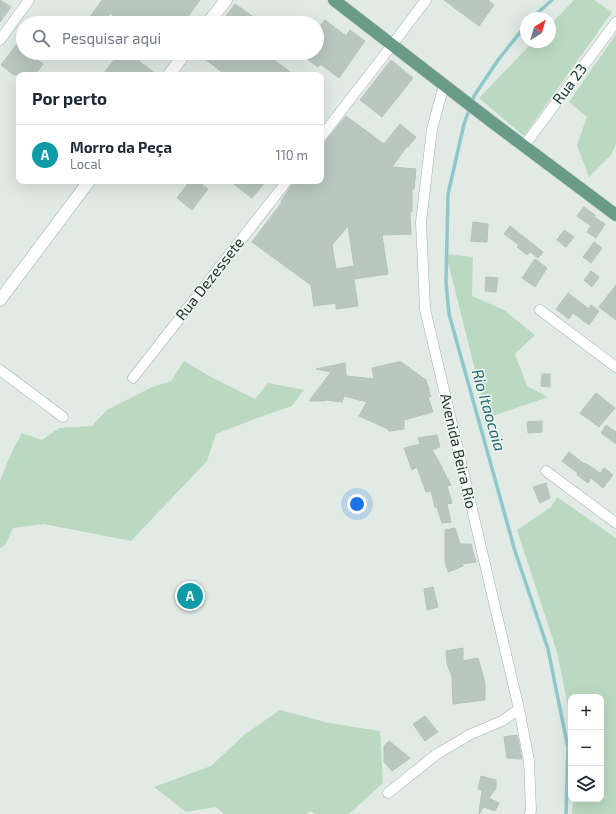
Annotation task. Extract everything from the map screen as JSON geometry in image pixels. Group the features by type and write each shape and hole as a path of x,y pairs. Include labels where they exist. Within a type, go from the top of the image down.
{"main road":[{"path":"213,16 226,0"},
{"path":"334,0 616,216"},
{"path":"171,72 180,60"},
{"path":"0,300 87,184"}],"street":[{"path":"17,16 29,0"},
{"path":"324,133 426,0"},
{"path":"0,40 16,18"},
{"name":"Rua 23","path":"524,146 616,22"},
{"name":"Avenida Beira Rio","path":"444,85 432,129 421,222 426,309 530,761 530,814"},
{"name":"Rua Dezessete","path":"134,378 285,184"},
{"path":"540,310 616,368"},
{"path":"0,370 63,417"},
{"path":"546,471 616,523"},
{"path":"388,793 437,754 471,734 502,721 518,709"}],"green space":[{"path":"574,0 594,0 612,12 524,136 479,98 527,48 556,48 556,19"},
{"path":"616,34 616,144 611,155 589,177 577,145 587,117 569,102"},
{"path":"446,254 473,257 472,296 504,310 535,335 515,354 527,386 548,397 487,418"},
{"path":"184,361 211,377 255,399 268,383 304,390 292,406 216,434 207,461 131,541 44,524 13,528 5,545 0,548 0,481 10,456 22,433 42,440 59,428 92,426 107,410 152,387 171,381"},
{"path":"557,497 616,538 616,814 572,814 573,802 604,802 604,694 568,694 568,706 557,652 517,530 551,507"},
{"path":"280,710 329,723 380,731 383,783 349,814 315,814 311,811 306,814 224,814 216,807 186,812 154,787 211,766 244,735"}],"building":[{"path":"0,0 11,7 0,22"},
{"path":"102,0 200,0 188,16 114,16 110,13 108,16 91,16"},
{"path":"444,0 488,0 494,5 479,26"},
{"path":"235,4 252,16 226,16"},
{"path":"325,20 346,36 350,30 365,41 339,78 320,64 318,67 309,60 324,60"},
{"path":"16,45 16,60 38,60 43,64 37,72 16,72 16,75 1,65"},
{"path":"114,60 138,60 153,72 104,72"},
{"path":"206,60 274,60 290,72 222,72"},
{"path":"391,60 413,78 382,117 360,100"},
{"path":"346,116 384,144 400,124 416,137 408,147 407,146 392,167 416,169 414,189 412,189 412,212 410,212 411,234 382,235 388,274 354,279 358,306 336,309 336,303 314,306 311,285 252,242 282,202 281,201 293,184 324,184 324,143","holes":["348,226 354,266 336,269 332,245"]},
{"path":"188,184 202,184 208,189 192,210 177,198"},
{"path":"234,184 264,184 252,198"},
{"path":"584,207 595,215 594,217 605,224 596,238 587,232 591,226 577,216"},
{"path":"473,222 488,224 487,242 471,241"},
{"path":"510,226 543,252 538,258 530,252 527,255 517,247 519,245 504,234"},
{"path":"564,230 574,237 566,247 557,240"},
{"path":"594,242 602,248 591,263 583,257"},
{"path":"535,259 547,268 535,287 522,278"},
{"path":"591,271 599,277 592,287 584,280"},
{"path":"486,277 498,278 496,292 485,291"},
{"path":"616,285 616,320 599,307"},
{"path":"568,293 589,309 591,305 599,311 589,325 573,313 569,319 556,309"},
{"path":"401,362 426,380 431,397 428,397 433,412 404,420 404,429 389,431 388,429 359,416 367,402 344,396 342,402 325,400 309,401 331,372 316,369 345,363 346,376 374,379 372,368"},
{"path":"542,374 550,374 550,387 541,386"},
{"path":"596,393 615,408 599,427 580,413"},
{"path":"542,421 542,432 528,433 527,422"},
{"path":"606,425 616,432 616,444 601,433"},
{"path":"437,435 440,447 432,450 451,485 447,486 452,503 447,504 451,522 442,523 437,507 435,507 431,491 426,492 417,467 412,470 404,448 420,444 418,438"},
{"path":"569,452 584,464 585,463 600,473 604,468 613,475 603,488 591,478 588,483 562,461"},
{"path":"546,483 550,498 540,503 533,487"},
{"path":"455,528 460,544 471,544 476,562 462,564 463,566 448,572 445,561 445,530"},
{"path":"433,587 438,607 427,610 424,589"},
{"path":"463,648 463,661 478,658 485,683 485,700 453,704 452,677 447,663 446,651"},
{"path":"425,716 438,732 425,741 413,724"},
{"path":"517,735 522,759 507,758 504,737"},
{"path":"389,741 410,758 392,771 384,762 384,746"},
{"path":"481,776 496,780 496,788 489,798 499,803 495,811 484,807 479,814 482,790 478,789"}],"waterway":[{"name":"Rio Itaocaia","path":"539,12 552,0"},
{"name":"Rio Itaocaia","path":"520,32 498,60 474,96 464,124 448,194 446,282 449,314 515,551 548,649 568,748 566,814"}],"place":[{"name":"Morro da Peça","path":"190,596"}]}
